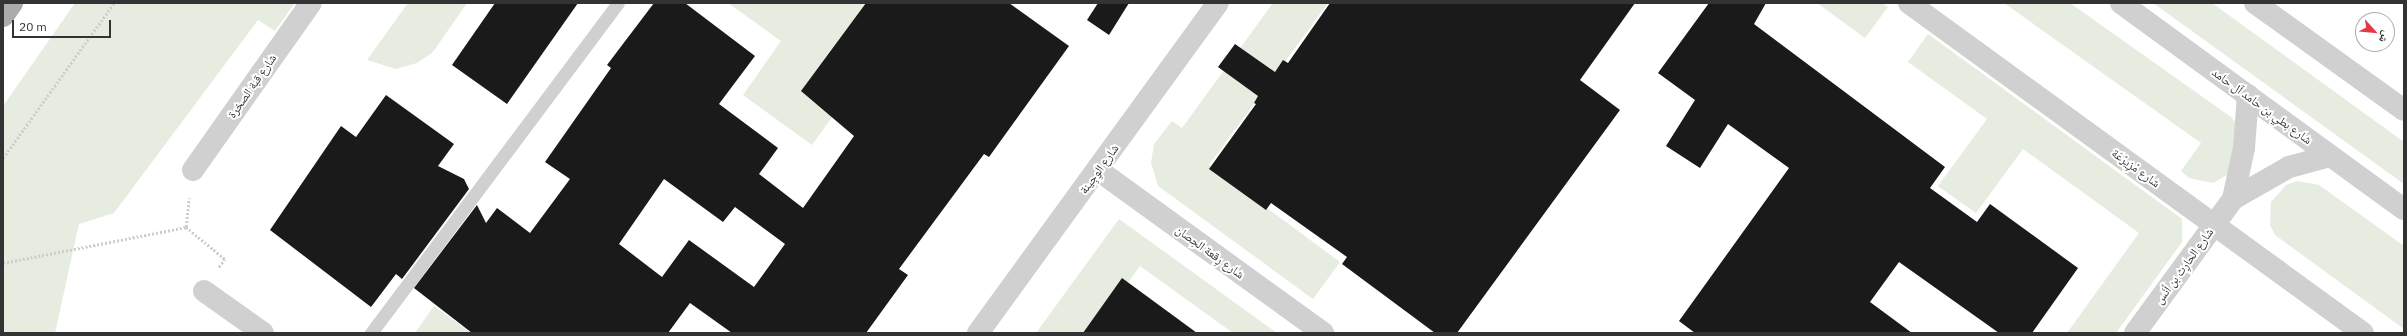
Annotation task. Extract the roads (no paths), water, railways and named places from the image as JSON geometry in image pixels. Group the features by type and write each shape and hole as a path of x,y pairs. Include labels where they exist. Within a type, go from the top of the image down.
{"main road":[{"path":"3,16 12,3"}],"street":[{"name":"شارع قبة الصخرة","path":"193,170 311,3"},
{"name":"شارع الوِجِينة","path":"978,333 1218,3"},
{"name":"شارع مْزِيرْعَة","path":"1909,3 2363,333"},
{"name":"شارع بطي بن حامد آل حامد","path":"2121,3 2404,209"},
{"path":"2255,3 2404,110"},
{"name":"شارع الحارِث بن أنَس","path":"2135,333 2233,199 2244,148 2248,95"},
{"name":"شارع الحارِث بن أنَس","path":"2233,199 2289,167 2330,156"},
{"name":"شارع رِقعة الحِصان","path":"1098,170 1323,333"},
{"path":"204,292 264,333"}],"lane":[{"path":"371,333 618,3"}]}
